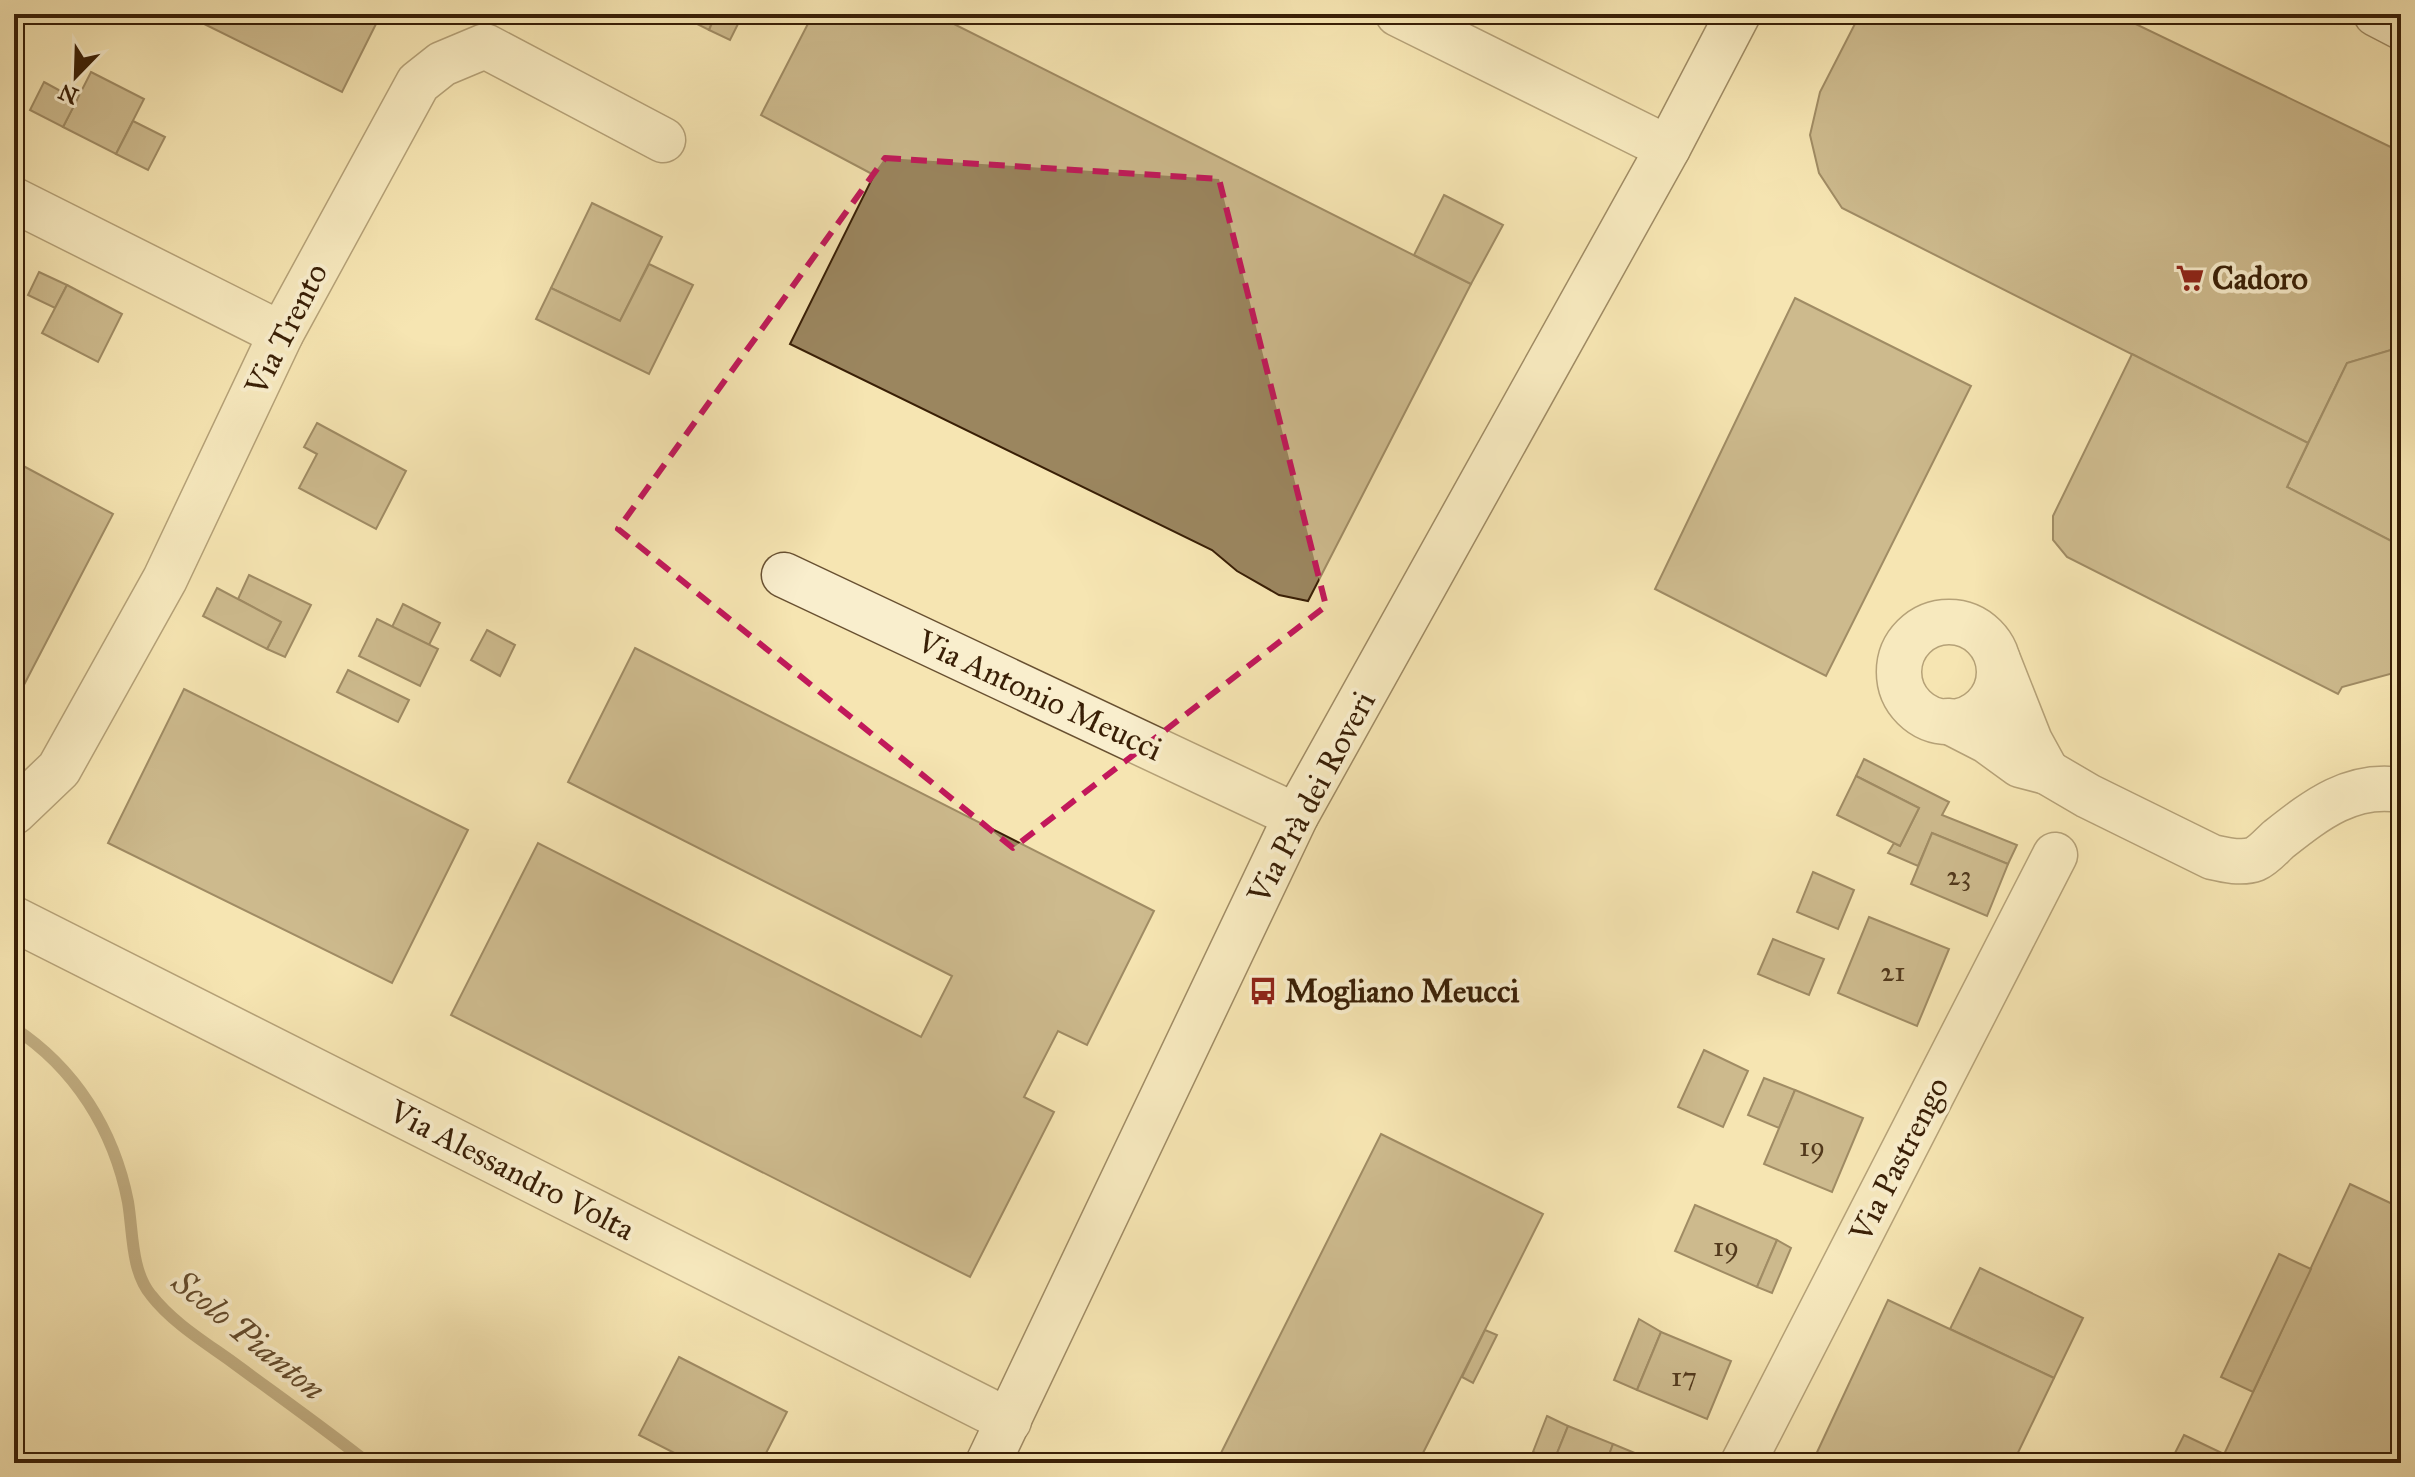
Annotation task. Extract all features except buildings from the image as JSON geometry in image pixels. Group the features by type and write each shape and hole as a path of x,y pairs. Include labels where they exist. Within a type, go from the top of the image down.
{"street":[{"path":"1398,14 1668,148"},
{"name":"Via Prà dei Roveri","path":"988,1463 1296,816 1668,148 1738,14"},
{"path":"2376,14 2401,27"},
{"name":"Via Trento","path":"14,812 59,769 165,579 281,334 418,83 442,64 485,46 663,140"},
{"path":"14,200 281,334"},
{"name":"Via Antonio Meucci","path":"784,575 1296,816"},
{"path":"1998,660 1999,678 1994,694 1984,708 1971,717 1955,722 1925,715 1912,706 1903,693 1899,677 1900,661 1905,647 1915,634 1930,625 1947,621 1964,624 1980,632 1991,645 1998,660 2030,741 2047,772"},
{"path":"1948,721 1987,741 2020,765 2047,772 2088,796 2212,857 2232,861 2255,859 2317,809 2346,795 2370,788 2401,790"},
{"name":"Via Pastrengo","path":"1743,1463 2055,855"},
{"name":"Via Alessandro Volta","path":"14,919 1009,1421"}],"highlighted area":[{"path":"885,158 1219,179 1326,606 1013,848 618,529"}],"waterway":[{"name":"Scolo Pianton","path":"14,1028 56,1062 89,1103 102,1126 122,1175 136,1263 151,1295 188,1331 368,1463"}],"place":[{"name":"Cadoro","path":"2190,278"},
{"name":"Mogliano Meucci","path":"1263,991"}]}
